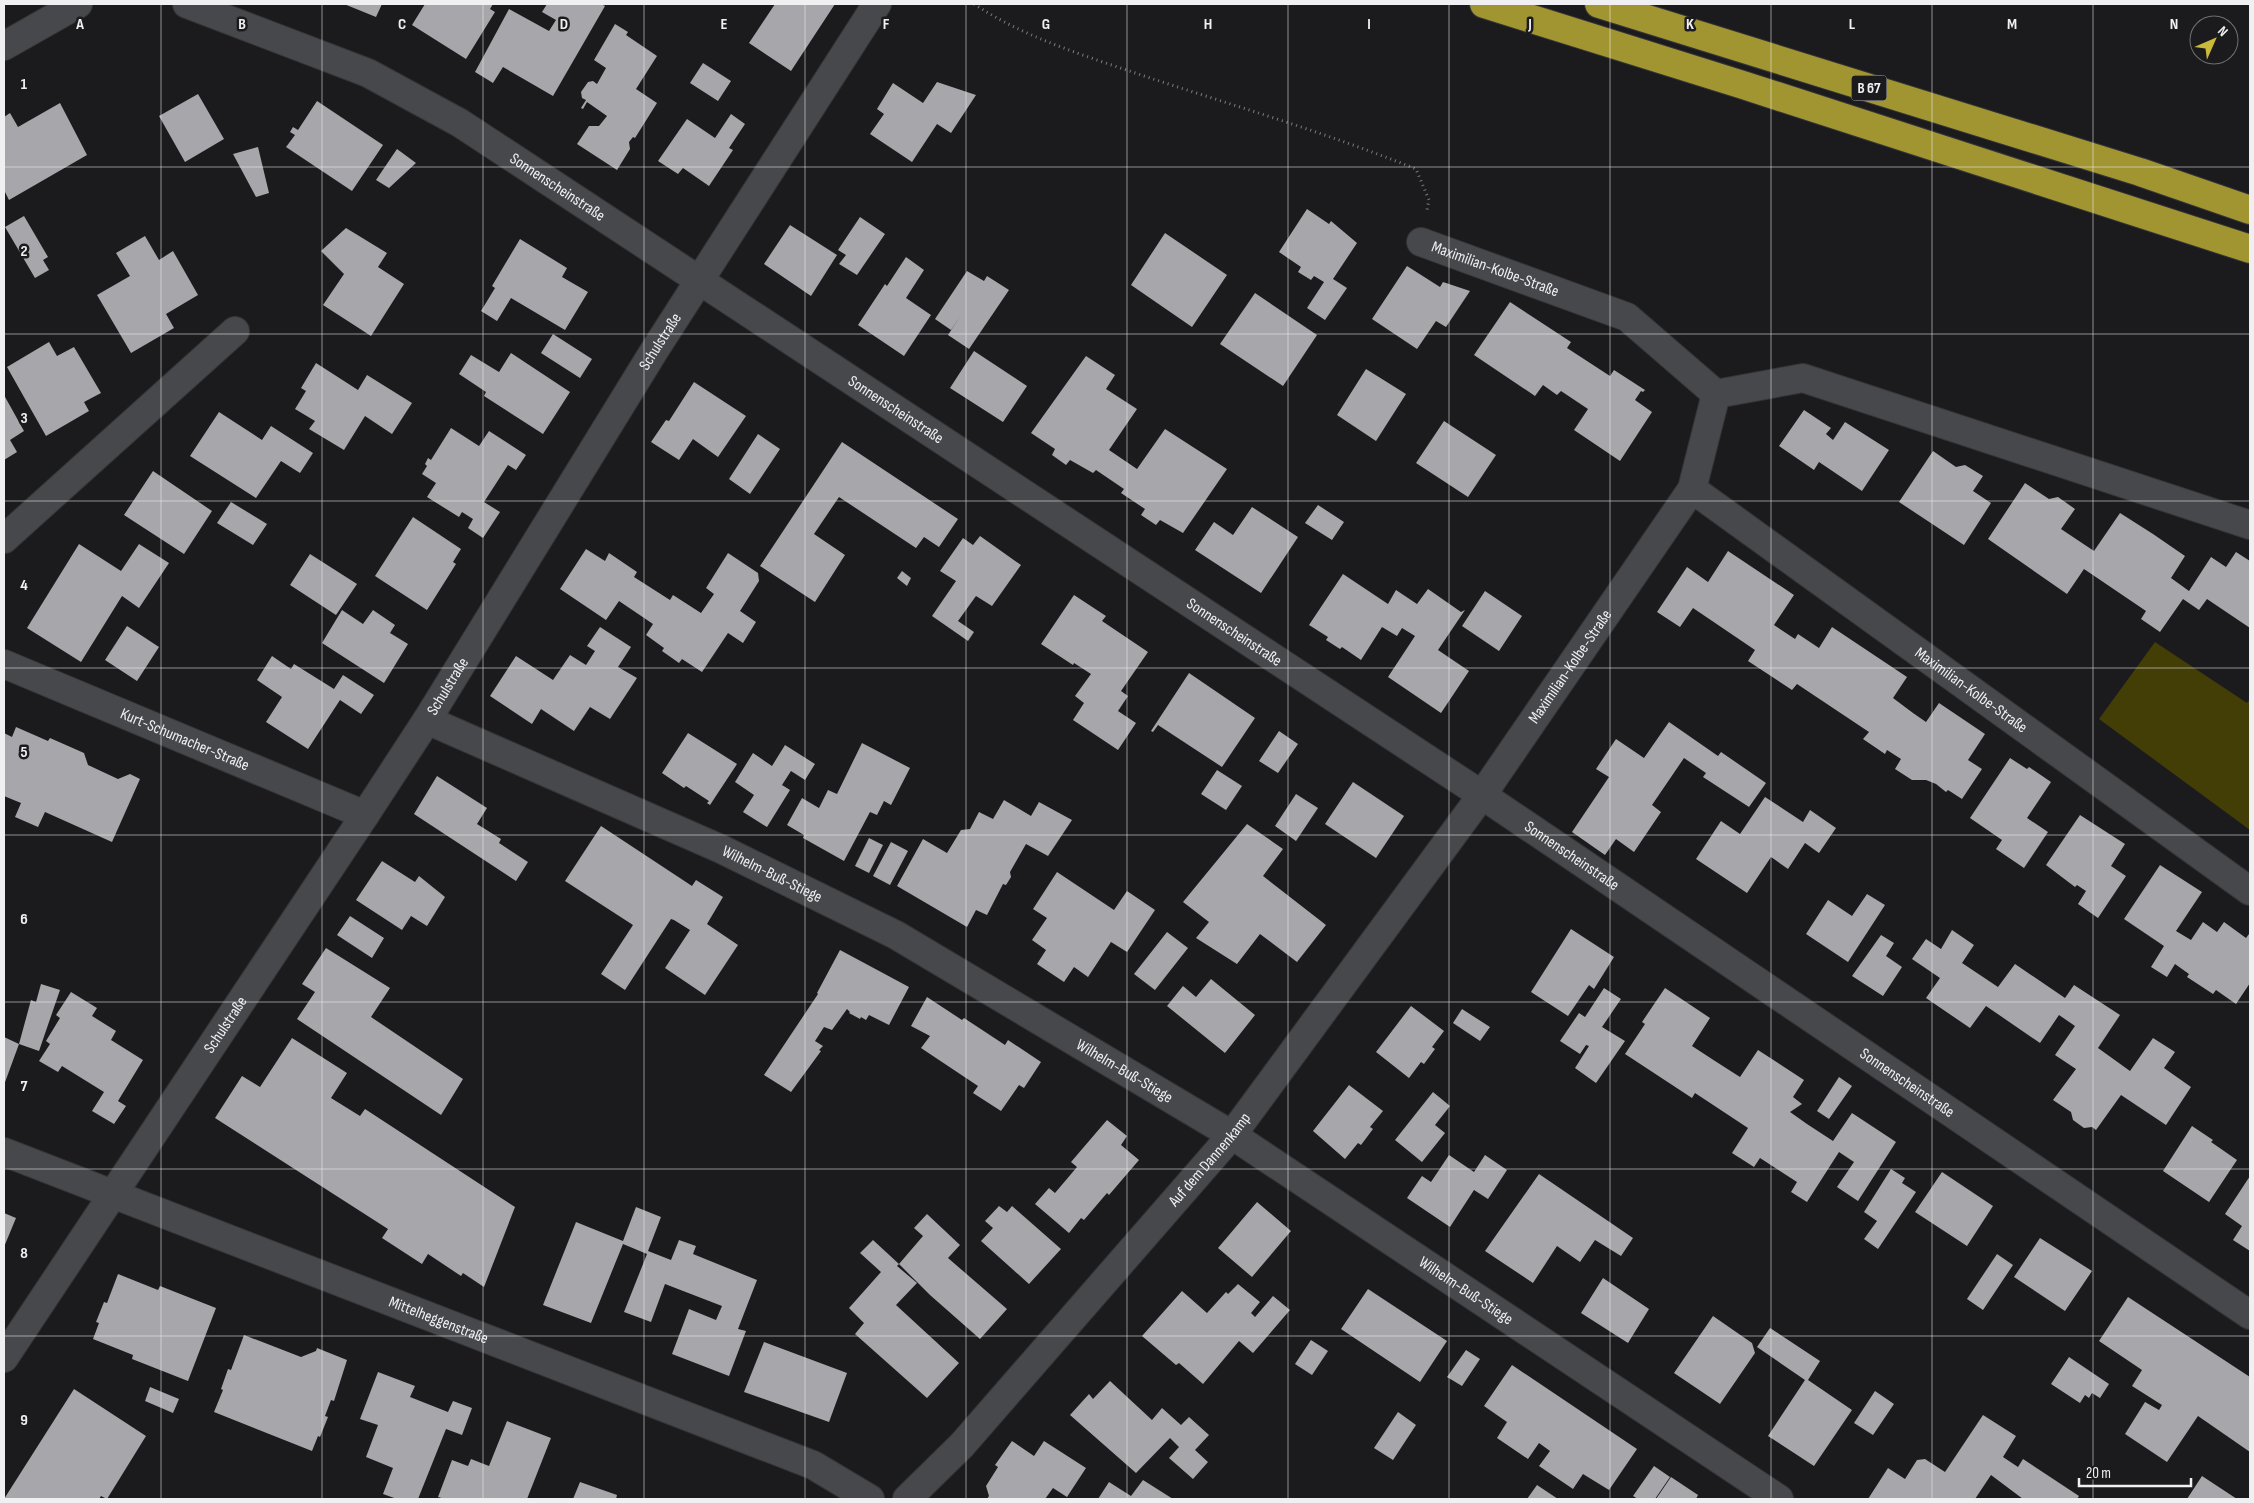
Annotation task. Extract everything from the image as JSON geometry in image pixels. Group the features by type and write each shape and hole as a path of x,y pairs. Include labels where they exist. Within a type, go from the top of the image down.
{"highway":[{"name":"B 67","path":"1484,4 1734,82 2250,250"},
{"name":"B 67","path":"1599,4 2140,172 2250,210"},
{"name":"B 67","path":"2140,172 2250,197"},
{"name":"B 67","path":"2192,231 2250,262"}],"street":[{"path":"4,46 78,4"},
{"name":"Sonnenscheinstraße","path":"187,4 368,73 460,123 1482,795 2250,1315"},
{"name":"Schulstraße","path":"4,1358 366,815 698,281 877,4"},
{"name":"Maximilian-Kolbe-Straße","path":"1421,242 1627,318 1716,394 1692,488 1482,795"},
{"path":"4,539 235,331"},
{"path":"1716,394 1803,378 2250,525"},
{"name":"Maximilian-Kolbe-Straße","path":"1692,488 2250,891"},
{"name":"Kurt-Schumacher-Straße","path":"4,664 366,815"},
{"name":"Wilhelm-Buß-Stiege","path":"426,720 722,849 896,935 1232,1135 1779,1499"},
{"name":"Auf dem Dannenkamp","path":"907,1499 962,1445 1232,1135 1482,795"},
{"name":"Mittelheggenstraße","path":"4,1152 113,1192 813,1465 870,1499"}],"path":[{"path":"974,4 995,18 1065,49 1358,145 1416,169 1429,200 1421,242"}],"shaded area":[{"path":"2155,642 2247,703 2250,699 2250,830 2099,719"}],"building":[{"path":"344,4 382,4 376,17"},
{"path":"425,4 493,4 490,9 495,12 466,59 412,25"},
{"path":"547,4 601,4 605,6 553,96 503,67 493,83 475,72 509,9 549,31 556,20 542,12"},
{"path":"775,4 835,4 791,71 749,43"},
{"path":"615,24 628,32 626,35 657,56 636,89 657,103 635,138 633,137 629,142 630,149 617,170 577,144 589,126 599,126 607,116 587,102 583,109 581,108 586,100 582,98 581,92 588,82 593,81 597,84 606,68 594,60"},
{"path":"703,63 731,81 718,101 690,83"},
{"path":"937,82 976,95 951,133 937,124 912,162 870,134 884,114 877,109 893,83 923,103"},
{"path":"198,94 224,139 185,162 159,116"},
{"path":"317,101 383,145 352,191 286,147 295,135 290,132 293,127 298,130"},
{"path":"60,103 87,155 9,200 4,190 4,117 10,113 18,127"},
{"path":"731,114 745,124 729,148 733,150 709,186 683,168 678,174 658,161 687,119 715,138"},
{"path":"258,147 269,193 256,197 233,154"},
{"path":"397,149 416,163 389,188 376,180"},
{"path":"1307,209 1329,224 1331,221 1357,243 1333,279 1347,288 1325,320 1307,308 1324,282 1314,276 1311,280 1298,272 1301,267 1279,252"},
{"path":"24,216 48,257 43,260 49,270 35,278 5,227"},
{"path":"860,217 885,234 857,275 839,264 846,255 838,250"},
{"path":"790,225 837,255 811,296 764,264"},
{"path":"346,228 387,253 378,267 404,284 371,336 323,305 344,274 321,251"},
{"path":"1165,233 1227,275 1192,327 1131,285"},
{"path":"145,236 159,260 173,251 198,295 166,314 174,328 131,353 97,295 130,276 116,253"},
{"path":"520,239 567,268 562,277 588,292 565,330 511,298 497,321 481,311 495,288 492,286"},
{"path":"906,257 924,270 906,298 931,315 904,356 858,325 885,284 887,286"},
{"path":"1407,266 1440,287 1443,282 1470,291 1446,327 1436,321 1417,349 1372,319"},
{"path":"967,271 984,281 987,276 1009,290 969,349 948,335 961,315 951,330 935,319"},
{"path":"1255,293 1317,335 1283,386 1220,344"},
{"path":"1510,302 1571,342 1567,348 1610,376 1614,370 1645,390 1641,391 1635,400 1652,412 1620,461 1574,430 1588,409 1561,391 1557,395 1543,385 1535,396 1474,355"},
{"path":"553,334 592,359 580,378 541,353"},
{"path":"49,342 57,356 74,347 101,393 84,402 89,411 46,436 7,367"},
{"path":"974,351 1027,386 1003,422 950,388"},
{"path":"511,353 570,392 543,434 484,396 486,392 459,374 471,355 499,372"},
{"path":"1086,356 1115,375 1106,389 1137,409 1109,450 1137,469 1165,429 1227,469 1183,533 1160,520 1156,525 1141,515 1145,509 1121,493 1124,489 1096,470 1093,473 1070,460 1066,465 1052,455 1055,449 1031,433"},
{"path":"316,363 358,390 367,375 412,403 392,434 365,416 344,450 309,429 315,421 295,409 306,391 301,388"},
{"path":"1366,369 1406,394 1376,441 1337,415"},
{"path":"694,382 746,416 718,457 693,439 679,460 651,442 666,420 669,421"},
{"path":"4,395 24,431 10,440 17,452 4,460"},
{"path":"1804,410 1831,428 1826,434 1833,440 1845,422 1889,450 1862,491 1819,462 1814,470 1779,446"},
{"path":"219,412 262,440 271,426 313,453 300,473 281,461 256,498 190,456"},
{"path":"1444,421 1496,455 1468,497 1416,463"},
{"path":"451,428 479,446 489,431 526,455 516,470 508,465 484,502 500,512 483,538 468,528 473,519 462,512 459,517 427,497 436,483 422,474 427,466 425,464 428,458 431,460"},
{"path":"758,434 780,449 750,494 729,479"},
{"path":"842,442 958,519 939,547 924,537 916,548 839,497 814,534 845,555 815,602 760,566"},
{"path":"1933,451 1956,467 1965,465 1983,476 1973,491 1991,503 1964,545 1899,502"},
{"path":"153,471 212,511 184,554 124,515"},
{"path":"2025,483 2049,499 2058,497 2075,509 2061,529 2094,551 2120,513 2153,534 2185,556 2171,578 2189,591 2211,557 2226,567 2236,552 2250,561 2250,628 2207,599 2199,610 2183,599 2160,632 2141,619 2146,611 2084,569 2067,594 1988,539"},
{"path":"231,502 267,524 253,545 217,523"},
{"path":"1318,505 1344,522 1332,540 1305,523"},
{"path":"1252,507 1298,537 1261,593 1195,550 1214,522 1233,535"},
{"path":"413,517 461,549 453,562 456,564 427,610 375,576"},
{"path":"980,536 1021,565 992,606 976,596 958,621 974,632 968,641 932,616 956,581 940,571 963,538 973,545"},
{"path":"79,544 121,571 139,544 169,563 139,608 122,596 81,662 27,628"},
{"path":"586,549 605,561 609,553 637,572 634,577 670,600 673,595 701,613 714,594 706,588 728,553 758,573 759,581 740,611 756,622 743,643 728,633 702,672 682,659 679,663 662,651 664,648 646,635 653,624 619,601 606,620 560,589"},
{"path":"1728,551 1794,595 1774,625 1795,639 1798,634 1819,648 1832,627 1907,677 1893,698 1913,713 1926,722 1939,703 1985,734 1968,760 1982,769 1962,799 1926,780 1912,780 1895,769 1901,759 1887,750 1885,754 1863,739 1869,732 1797,684 1792,690 1748,661 1755,650 1693,608 1680,627 1657,612 1687,567 1708,582"},
{"path":"310,554 357,584 336,615 290,585"},
{"path":"902,571 911,578 907,586 897,578"},
{"path":"1343,574 1388,604 1396,590 1417,604 1428,589 1461,612 1465,610 1438,650 1469,671 1441,713 1388,677 1415,636 1402,628 1397,636 1382,627 1361,660 1342,647 1340,649 1326,640 1328,637 1309,625"},
{"path":"1485,591 1522,616 1499,651 1462,626"},
{"path":"1074,595 1106,616 1102,621 1148,652 1121,691 1128,696 1118,711 1136,723 1118,750 1073,720 1084,703 1075,696 1091,674 1074,663 1073,665 1041,644"},
{"path":"342,610 363,624 373,610 395,625 390,633 408,644 384,683 322,643"},
{"path":"127,626 159,647 137,681 105,660"},
{"path":"600,627 631,647 618,667 637,678 610,719 590,707 574,731 541,709 532,724 490,696 516,656 553,680 570,655 586,665 595,651 587,646"},
{"path":"272,656 291,669 294,664 334,689 343,675 374,695 361,714 340,700 308,749 266,722 282,697 257,680"},
{"path":"1189,673 1255,718 1222,767 1158,725 1153,732 1151,731"},
{"path":"1669,722 1718,756 1721,752 1766,783 1749,807 1703,777 1706,773 1684,758 1652,805 1661,812 1634,852 1616,839 1605,855 1572,832 1609,777 1596,769 1616,739 1644,758"},
{"path":"16,727 48,741 50,738 84,753 88,765 118,779 130,774 140,779 112,842 45,812 38,827 15,817 21,803 4,796 4,733 12,737"},
{"path":"1279,731 1298,744 1278,773 1259,761"},
{"path":"688,733 737,764 710,805 707,803 709,801 686,786 684,788 662,773"},
{"path":"862,743 910,768 891,805 884,801 877,815 870,812 844,861 803,838 804,835 787,825 802,798 819,808 828,790 837,794"},
{"path":"785,745 815,764 805,780 791,771 782,785 790,790 767,827 743,812 754,795 735,782 753,753 772,766"},
{"path":"2010,758 2027,769 2029,767 2051,782 2027,818 2048,832 2024,868 1996,849 2002,840 1970,818"},
{"path":"1217,770 1242,786 1226,810 1201,794"},
{"path":"437,776 487,808 477,824 501,839 499,843 528,862 516,881 414,814"},
{"path":"1353,782 1404,816 1376,858 1325,824"},
{"path":"1296,794 1318,808 1296,841 1275,826"},
{"path":"1765,797 1803,822 1810,810 1836,828 1819,853 1805,843 1788,869 1771,857 1747,893 1696,859 1721,821 1740,834"},
{"path":"1004,800 1031,816 1039,802 1072,820 1048,856 1026,844 1010,872 1011,877 1006,885 1003,884 987,915 976,910 967,927 897,886 923,839 947,853 961,830 970,829 979,812 993,819"},
{"path":"2080,815 2125,844 2111,866 2126,876 2098,918 2078,904 2086,891 2077,885 2075,887 2046,865"},
{"path":"1247,824 1283,849 1263,876 1326,925 1297,962 1260,934 1237,964 1196,938 1209,922 1183,902"},
{"path":"601,826 692,886 696,880 723,897 707,924 738,945 705,995 665,968 690,930 671,919 625,990 601,974 633,925 565,881"},
{"path":"869,838 883,845 869,873 855,866"},
{"path":"891,842 908,851 890,885 873,876"},
{"path":"382,861 415,882 419,876 445,897 427,926 411,916 402,930 356,900"},
{"path":"2160,865 2202,892 2176,931 2191,940 2203,922 2217,932 2224,922 2246,938 2250,935 2250,983 2236,1004 2216,990 2213,994 2187,977 2189,974 2175,964 2167,977 2151,967 2164,946 2124,919"},
{"path":"1057,872 1114,910 1127,891 1155,910 1127,952 1111,942 1088,977 1074,967 1064,982 1037,964 1046,950 1032,940 1047,918 1033,909"},
{"path":"1867,894 1885,905 1848,962 1806,934 1828,900 1852,916"},
{"path":"350,916 384,938 372,958 337,935"},
{"path":"1571,929 1614,957 1594,989 1589,985 1568,1016 1531,992"},
{"path":"1952,930 1974,945 1962,963 1998,987 2015,964 2065,998 2074,985 2120,1015 2098,1048 2130,1071 2153,1038 2175,1052 2164,1068 2191,1087 2166,1125 2121,1095 2096,1130 2092,1127 2084,1128 2073,1120 2071,1112 2053,1100 2076,1069 2055,1055 2075,1026 2059,1015 2040,1043 1986,1006 1970,1028 1926,998 1940,978 1912,959 1926,939 1941,949"},
{"path":"1167,932 1188,948 1155,990 1134,974"},
{"path":"1881,935 1894,943 1886,956 1902,967 1883,996 1852,976"},
{"path":"326,948 390,988 371,1017 463,1079 441,1115 297,1019 315,992 302,984"},
{"path":"840,950 909,987 889,1025 869,1015 866,1020 861,1017 860,1019 849,1013 847,1009 832,1030 824,1027 815,1041 823,1046 819,1050 821,1051 791,1092 764,1075 818,994"},
{"path":"1211,979 1255,1015 1225,1053 1167,1006 1183,986 1196,997"},
{"path":"41,984 60,990 39,1051 19,1044 31,1000 36,1002"},
{"path":"1604,988 1621,999 1602,1027 1625,1041 1596,1083 1575,1068 1589,1046 1586,1045 1580,1054 1560,1041 1579,1013 1585,1017"},
{"path":"1665,988 1710,1018 1692,1046 1740,1077 1758,1050 1804,1080 1793,1097 1802,1104 1790,1112 1807,1124 1833,1141 1852,1113 1896,1142 1858,1201 1837,1187 1854,1162 1839,1152 1807,1202 1791,1192 1797,1182 1760,1158 1754,1167 1732,1153 1748,1128 1695,1093 1692,1098 1625,1054 1645,1024 1642,1022"},
{"path":"71,992 97,1008 92,1016 116,1031 111,1040 143,1060 118,1101 126,1106 114,1124 92,1111 104,1092 62,1066 58,1072 39,1061 50,1044 46,1041 60,1018 56,1015"},
{"path":"927,997 962,1020 964,1018 1005,1045 1008,1040 1041,1062 1024,1088 1019,1085 1001,1111 973,1093 978,1086 921,1048 930,1036 911,1026"},
{"path":"1411,1006 1444,1031 1432,1047 1435,1049 1424,1064 1421,1062 1409,1078 1376,1052"},
{"path":"1462,1009 1490,1027 1480,1041 1453,1023"},
{"path":"4,1037 19,1044 4,1085"},
{"path":"292,1038 347,1073 331,1098 360,1116 365,1109 515,1207 484,1287 463,1273 461,1276 428,1254 422,1264 382,1238 388,1229 215,1118 242,1076 260,1087"},
{"path":"1839,1077 1852,1086 1829,1119 1817,1111"},
{"path":"1349,1085 1383,1111 1370,1127 1373,1129 1361,1145 1358,1143 1345,1159 1313,1131"},
{"path":"1433,1092 1450,1106 1435,1125 1445,1133 1422,1162 1395,1140"},
{"path":"1107,1120 1127,1136 1121,1145 1139,1160 1109,1195 1107,1193 1084,1220 1081,1218 1069,1233 1035,1204 1049,1188 1055,1193 1077,1167 1071,1162"},
{"path":"2192,1126 2237,1160 2209,1202 2163,1171"},
{"path":"1449,1155 1474,1172 1485,1155 1507,1170 1488,1199 1474,1190 1450,1227 1407,1198 1422,1176 1431,1182"},
{"path":"1891,1169 1905,1178 1902,1183 1916,1192 1878,1249 1864,1239 1877,1221 1864,1212"},
{"path":"1942,1172 1993,1206 1967,1246 1915,1212"},
{"path":"1539,1174 1633,1238 1621,1256 1595,1240 1580,1262 1557,1246 1533,1283 1485,1251"},
{"path":"2250,1176 2250,1251 2233,1240 2242,1226 2225,1214"},
{"path":"1257,1202 1291,1231 1252,1277 1218,1248"},
{"path":"999,1206 1007,1212 1012,1206 1061,1249 1029,1284 981,1241 993,1228 985,1221"},
{"path":"636,1207 661,1217 648,1251 671,1260 679,1240 696,1246 693,1254 757,1280 738,1329 746,1331 729,1376 672,1354 689,1309 716,1320 722,1306 665,1284 651,1322 624,1312 647,1254 623,1244 591,1323 543,1305 576,1222 623,1241"},
{"path":"4,1213 16,1218 4,1247"},
{"path":"927,1214 960,1245 948,1258 1007,1309 980,1339 930,1295 899,1264 923,1236 914,1228"},
{"path":"2040,1238 2092,1271 2065,1311 2014,1277"},
{"path":"873,1240 899,1264 897,1266 917,1283 896,1305 959,1363 927,1398 855,1334 864,1323 849,1308 881,1272 860,1253"},
{"path":"1997,1254 2013,1265 1983,1310 1967,1299"},
{"path":"118,1274 158,1290 160,1286 216,1308 188,1381 132,1359 133,1355 93,1339 99,1323 96,1322 104,1302 107,1303"},
{"path":"1603,1278 1649,1309 1628,1343 1581,1313"},
{"path":"1238,1284 1260,1302 1251,1313 1255,1317 1273,1296 1290,1310 1253,1353 1239,1341 1203,1384 1179,1363 1176,1365 1142,1336 1182,1291 1207,1313 1226,1292 1228,1294"},
{"path":"1368,1289 1447,1341 1420,1382 1341,1329"},
{"path":"2128,1297 2250,1377 2250,1452 2198,1416 2167,1462 2125,1434 2145,1402 2159,1410 2162,1405 2132,1386 2142,1370 2099,1341"},
{"path":"1713,1316 1752,1343 1755,1353 1720,1404 1674,1373"},
{"path":"1770,1328 1820,1361 1808,1380 1852,1410 1814,1466 1768,1436 1805,1380 1757,1347"},
{"path":"244,1335 301,1357 316,1351 317,1348 347,1360 334,1401 331,1400 325,1416 328,1417 312,1451 214,1412 223,1390 221,1389 228,1369 231,1370"},
{"path":"1311,1340 1328,1351 1312,1375 1295,1364"},
{"path":"764,1342 847,1373 829,1422 744,1392"},
{"path":"1466,1350 1480,1359 1462,1386 1447,1377"},
{"path":"2069,1357 2109,1384 2100,1398 2092,1393 2089,1398 2085,1395 2080,1403 2051,1384"},
{"path":"1512,1365 1637,1449 1609,1490 1583,1474 1573,1489 1539,1466 1550,1451 1539,1443 1528,1459 1497,1438 1507,1422 1484,1406"},
{"path":"378,1372 415,1386 410,1397 448,1412 453,1401 472,1408 462,1435 446,1429 418,1499 397,1499 383,1494 393,1468 366,1457 378,1425 360,1419"},
{"path":"1110,1381 1152,1420 1162,1408 1181,1425 1189,1417 1209,1435 1195,1450 1208,1462 1193,1479 1169,1458 1179,1447 1170,1438 1136,1473 1070,1415 1089,1394 1093,1399"},
{"path":"150,1387 179,1399 173,1413 145,1401"},
{"path":"74,1389 146,1436 107,1499 101,1496 99,1499 4,1499"},
{"path":"1875,1391 1894,1404 1873,1435 1854,1423"},
{"path":"1398,1412 1416,1425 1393,1460 1374,1448"},
{"path":"1983,1415 2016,1436 2003,1457 2018,1467 2023,1459 2079,1496 2077,1499 2023,1499 1991,1475 1975,1499 1868,1499 1888,1468 1905,1479 1917,1460 1925,1459 1945,1472"},
{"path":"507,1421 551,1438 527,1499 445,1499 438,1497 452,1460 468,1466 471,1459 489,1466"},
{"path":"1012,1441 1034,1456 1044,1441 1086,1468 1067,1497 1053,1488 1045,1499 987,1499 989,1496 986,1486 998,1467 995,1465"},
{"path":"1654,1466 1670,1477 1655,1499 1638,1499 1633,1496"},
{"path":"2202,1476 2237,1499 2187,1499"},
{"path":"1671,1477 1698,1495 1696,1499 1656,1499"},
{"path":"1143,1480 1173,1499 1098,1499 1109,1482 1131,1496"},
{"path":"580,1482 617,1495 616,1499 573,1499"},
{"path":"1537,1485 1558,1499 1527,1499"}]}
